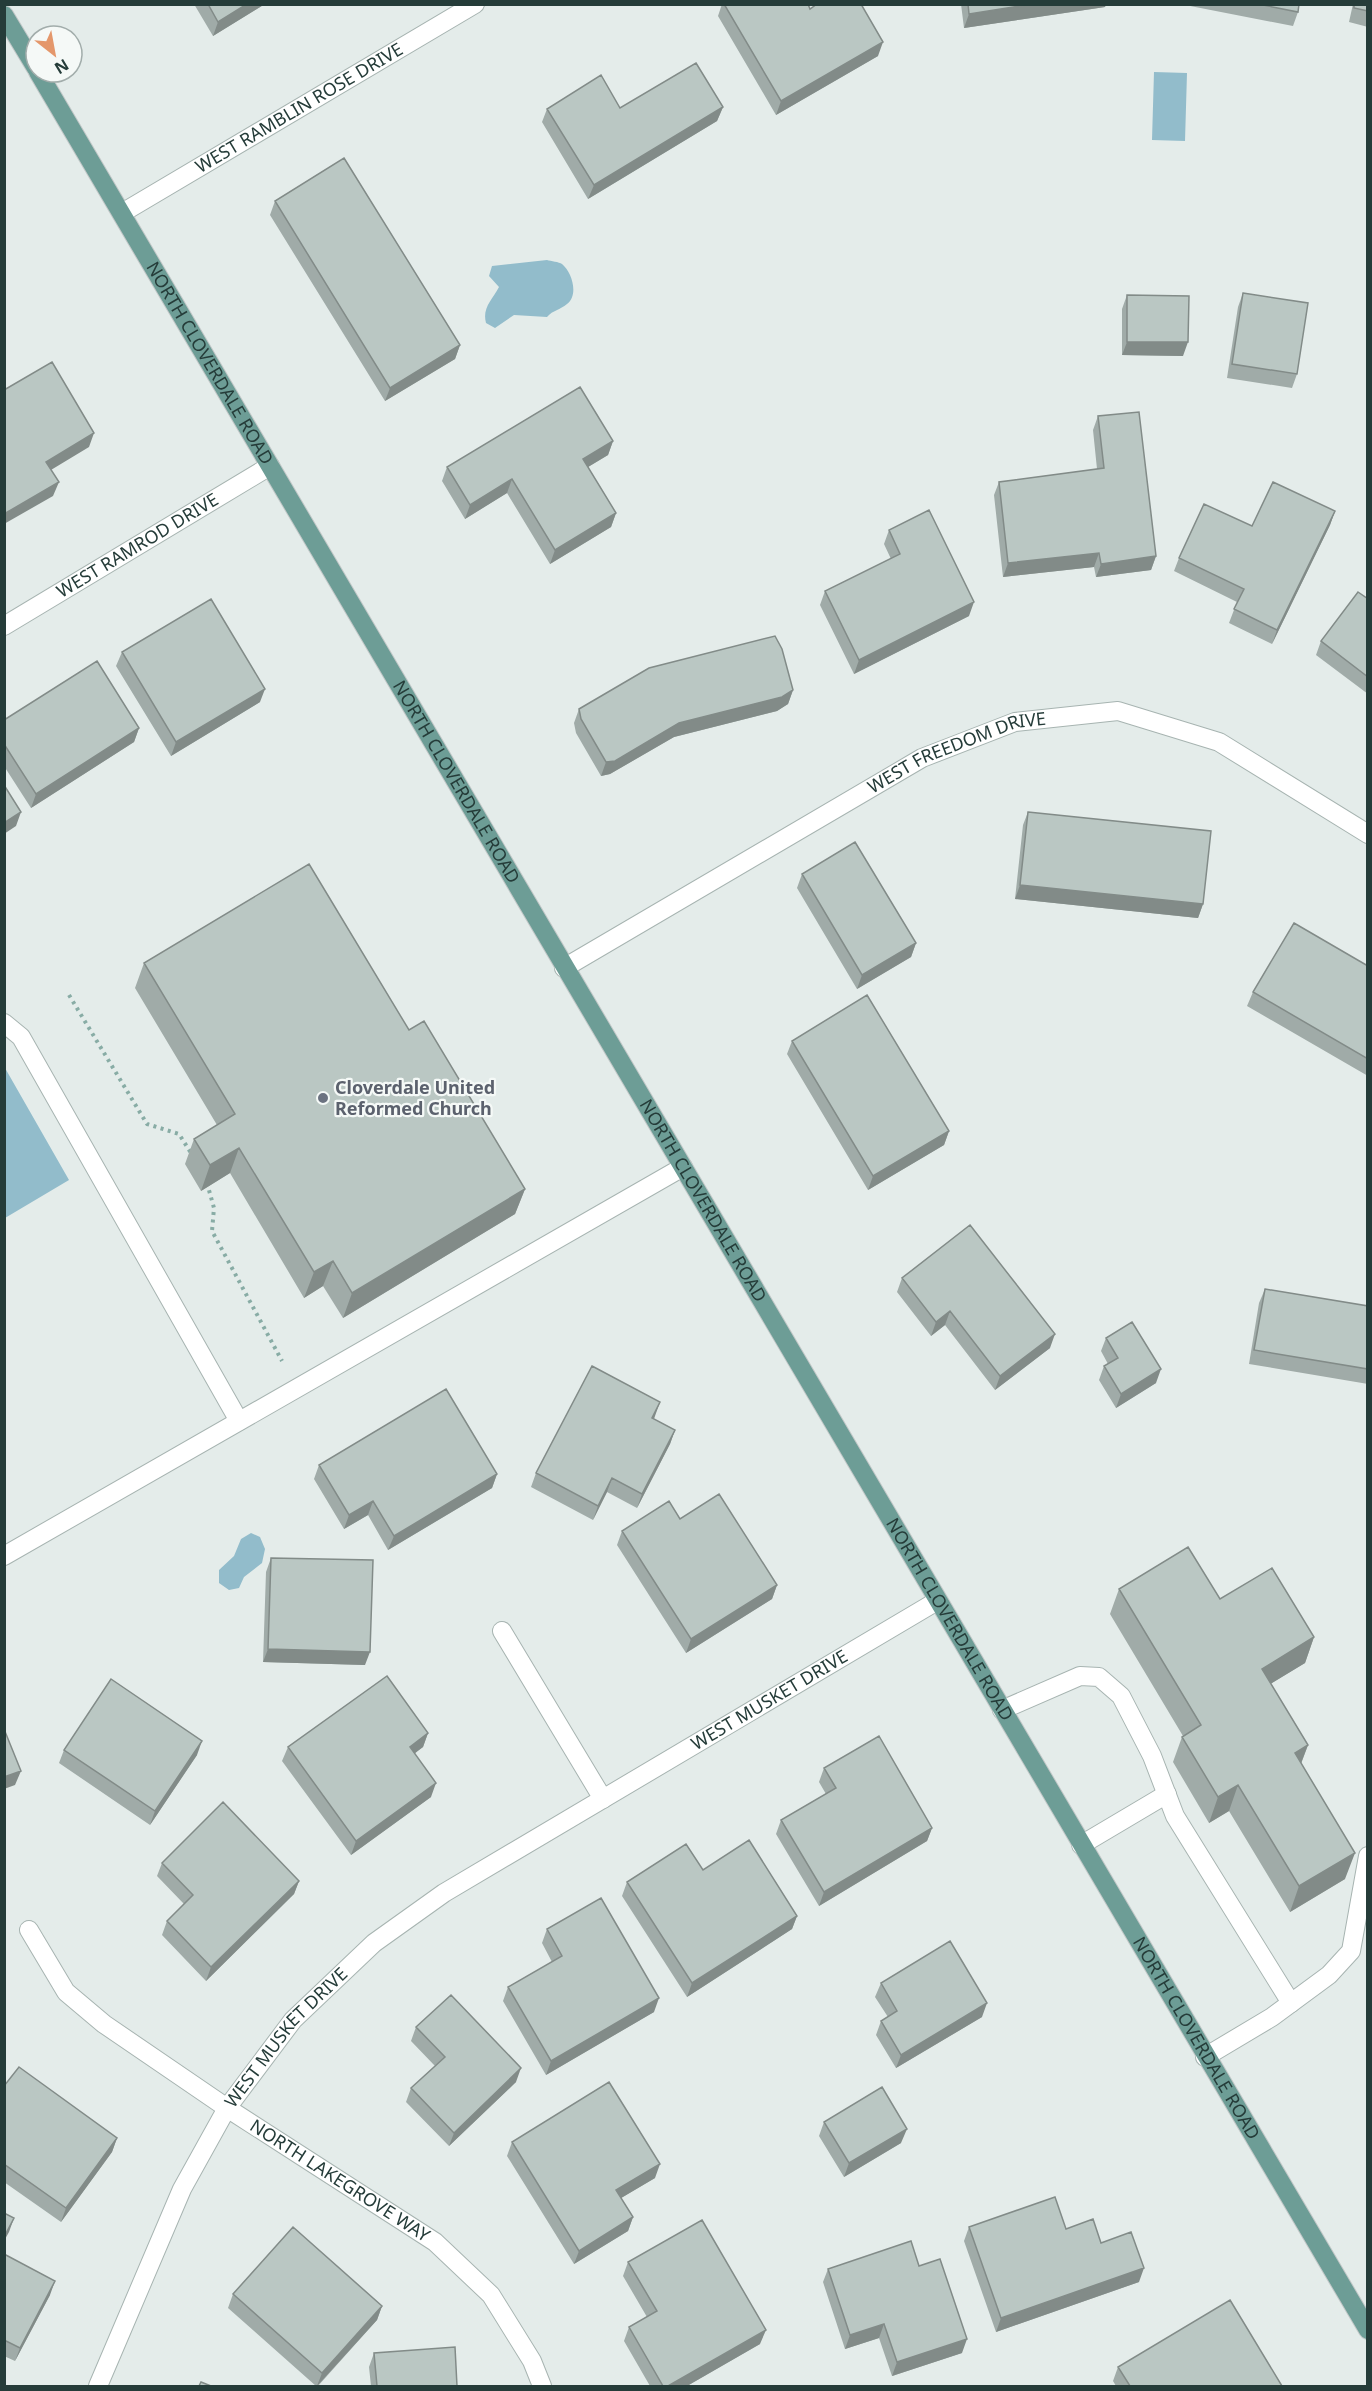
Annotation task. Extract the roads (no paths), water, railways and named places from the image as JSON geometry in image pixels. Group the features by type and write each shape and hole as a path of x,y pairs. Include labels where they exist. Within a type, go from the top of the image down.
{"main road":[{"path":"4,15 24,48"},
{"name":"NORTH CLOVERDALE ROAD","path":"45,84 1205,2057 1368,2330"}],"street":[{"name":"WEST RAMBLIN ROSE DRIVE","path":"122,213 475,4"},
{"name":"WEST RAMROD DRIVE","path":"4,626 270,466"},
{"name":"WEST FREEDOM DRIVE","path":"564,968 922,758 1015,722 1118,711 1219,742 1368,834"},
{"path":"4,1023 21,1037 239,1421"},
{"path":"4,1556 683,1167"},
{"name":"WEST MUSKET DRIVE","path":"98,2386 182,2189 227,2108 293,2020 374,1943 444,1893 937,1601"},
{"path":"502,1631 603,1799"},
{"path":"1002,1710 1080,1676 1099,1677 1121,1696 1139,1728 1175,1816 1291,2003"},
{"path":"1081,1845 1167,1794"},
{"path":"1205,2057 1291,2003 1329,1975 1351,1951 1368,1856"},
{"name":"NORTH LAKEGROVE WAY","path":"29,1930 66,1992 104,2024 227,2108 435,2242 490,2295 532,2361 542,2386"}],"water":[{"path":"1154,72 1187,73 1185,141 1152,140"},
{"path":"547,260 562,264 569,272 573,284 571,300 547,317 514,315 495,328 486,323 485,313 499,287 489,276 492,266"},
{"path":"5,1068 69,1180 4,1218"},
{"path":"251,1533 260,1537 265,1549 262,1563 244,1577 239,1588 229,1590 219,1583 219,1570 234,1556 241,1539"}],"place":[{"name":"Cloverdale United Reformed Church","path":"323,1098"}]}
